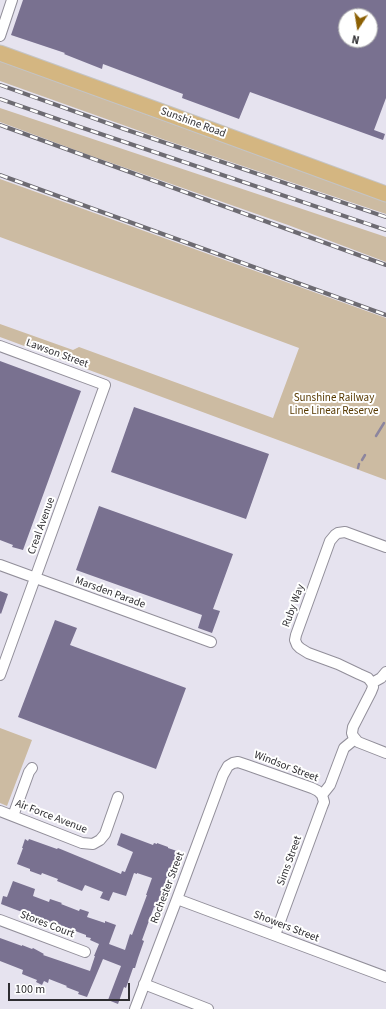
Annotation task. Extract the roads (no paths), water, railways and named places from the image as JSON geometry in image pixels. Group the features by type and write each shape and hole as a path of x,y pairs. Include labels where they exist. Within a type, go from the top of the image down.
{"main road":[{"name":"Sunshine Road","path":"0,53 386,194"}],"street":[{"path":"0,36 12,0"},
{"name":"Lawson Street","path":"0,346 105,385"},
{"name":"Creal Avenue","path":"0,675 105,385"},
{"name":"Ruby Way","path":"372,683 368,678 338,664 308,653 297,645 295,640 330,541 335,535 345,532 386,547"},
{"name":"Marsden Parade","path":"0,565 211,642"},
{"path":"386,672 381,678 372,683 372,692 353,727 352,733 355,739 363,745 386,753"},
{"path":"322,795 332,781 344,748 355,739"},
{"name":"Windsor Street","path":"223,775 228,766 238,762 312,788 322,795"},
{"path":"13,816 29,772 32,768"},
{"name":"Rochester Street","path":"135,1009 223,775"},
{"name":"Sims Street","path":"275,936 324,802 322,795"},
{"name":"Air Force Avenue","path":"0,811 82,843 93,844 100,840 105,834 118,797"},
{"name":"Showers Street","path":"177,899 386,977"},
{"name":"Stores Court","path":"0,920 85,952"},
{"path":"144,984 208,1009"}],"waterway":[{"path":"376,436 384,423"},
{"path":"362,460 365,455"},
{"path":"358,468 359,464"}],"railway":[{"path":"0,85 124,129 386,217"},
{"path":"0,99 386,230"},
{"path":"0,125 386,265"},
{"path":"0,175 386,315"}],"park label":[{"name":"Sunshine Railway Line Linear Reserve","path":"334,405"}]}
